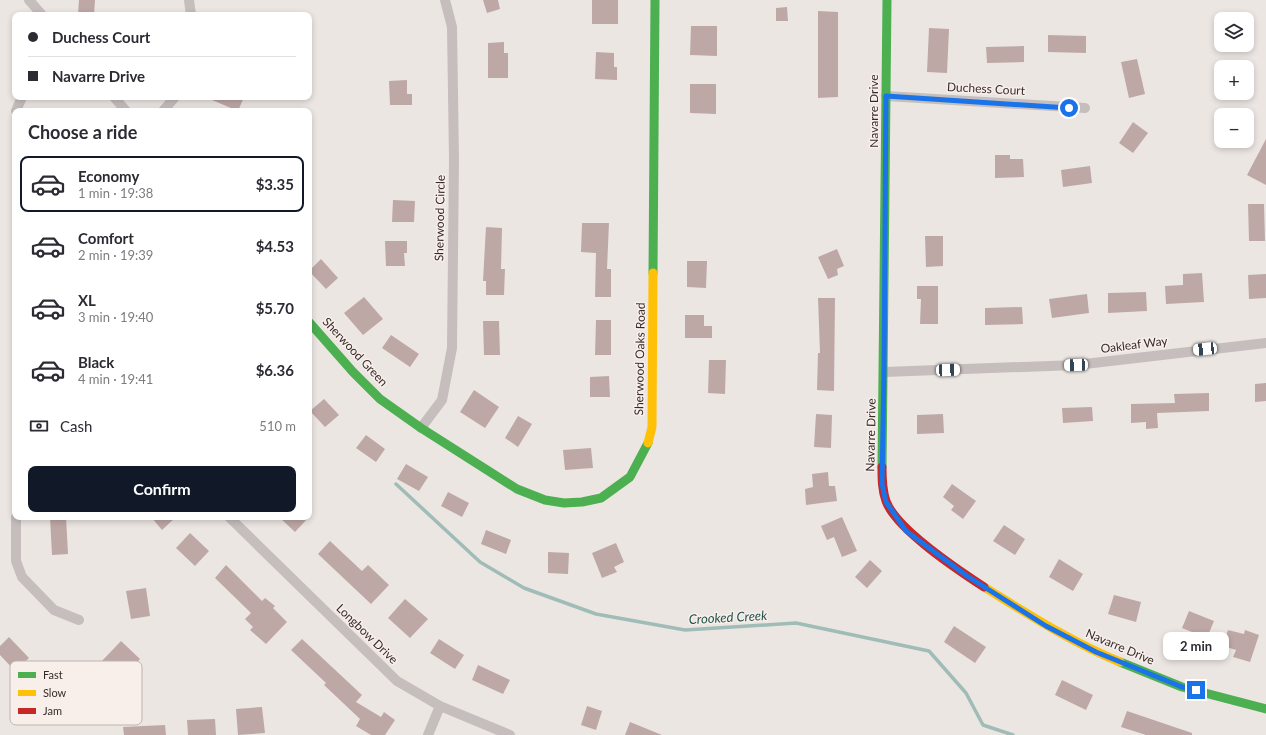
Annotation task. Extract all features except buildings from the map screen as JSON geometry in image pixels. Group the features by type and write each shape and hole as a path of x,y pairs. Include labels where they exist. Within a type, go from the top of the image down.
{"street":[{"path":"29,0 39,12"},
{"path":"189,0 191,12"},
{"name":"Sherwood Circle","path":"421,428 442,400 452,348 454,160 452,27 445,0"},
{"name":"Sherwood Oaks Road","path":"421,428 517,488 545,500 564,503 582,502 601,498 630,477 648,445 652,427 656,38 655,0"},
{"name":"Navarre Drive","path":"887,0 882,484 886,502 906,531 967,576 1046,626 1096,652 1182,687 1266,710"},
{"name":"Duchess Court","path":"886,96 1085,108"},
{"path":"117,100 123,108"},
{"path":"166,108 172,100"},
{"name":"Sherwood Green","path":"312,325 353,372 380,399 421,428"},
{"name":"Oakleaf Way","path":"884,372 1076,365 1266,343"},
{"path":"16,520 16,561 22,577 54,610 79,620"},
{"name":"Longbow Drive","path":"232,520 396,681 440,706 510,735"},
{"path":"428,735 440,706"}],"waterway":[{"name":"Crooked Creek","path":"396,484 480,562 524,588 596,614 685,630 796,623 929,651 966,693 983,725 1013,735"}],"traffic: fast":[{"path":"653,273 655,0"},
{"path":"882,467 887,0"},
{"path":"312,325 353,372 380,399 421,428 517,489 545,500 564,503 582,502 601,498 630,477 648,443"},
{"path":"1120,662 1182,687 1266,709"}],"traffic: slow":[{"path":"648,443 652,427 653,273"},
{"path":"984,587 1067,637 1120,662"}],"traffic: jam":[{"path":"882,467 883,489 886,501 892,512 902,524 929,548 984,587"}],"route":[{"path":"1069,108 886,96 882,484 886,502 906,531 967,576 1046,626 1096,652 1182,687 1196,690"}]}
